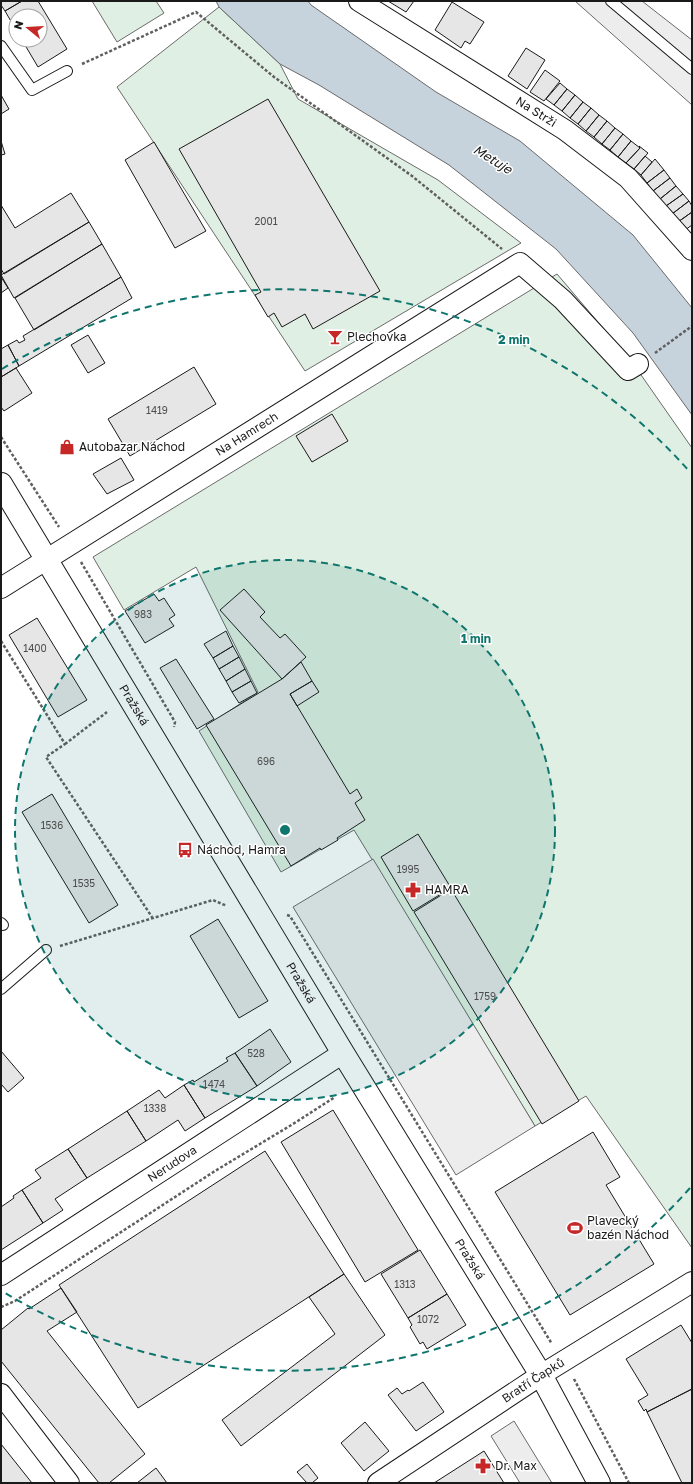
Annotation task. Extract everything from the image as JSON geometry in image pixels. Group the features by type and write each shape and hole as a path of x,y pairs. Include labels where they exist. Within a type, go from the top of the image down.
{"main road":[{"name":"Pražská","path":"1,484 343,1054 541,1375 599,1483"}],"street":[{"name":"Na Strži","path":"359,1 571,135 628,178 692,250"},
{"name":"Na Hamrech","path":"1,588 520,263"},
{"path":"520,263 563,300 628,370 644,361"},
{"name":"Nerudova","path":"1,1275 343,1054"},
{"name":"Bratří Čapků","path":"378,1483 541,1375 690,1288"},
{"path":"1,1394 69,1483"}],"lane":[{"path":"611,1 692,69"},
{"path":"1,46 32,90 67,71"},
{"path":"1,989 46,950"}],"path":[{"path":"67,71 196,12 274,77 412,176 520,263"},
{"path":"644,361 692,326"},
{"path":"1,437 62,533"},
{"path":"81,562 174,722 167,761"},
{"path":"1,641 65,744"},
{"path":"107,712 46,757 152,917"},
{"path":"46,950 152,917 213,900 229,907"},
{"path":"1,1306 16,1301 215,1171 335,1097"},
{"path":"435,1151 555,1349"},
{"path":"572,1375 629,1483"}],"green space":[{"path":"92,1 156,1 164,13 117,42"},
{"path":"219,7 280,64 298,99 438,180 521,243 305,371 117,87"},
{"path":"557,274 632,362 692,448 692,1248 586,1096 535,1126 354,830 281,872 199,731 258,692 196,567 124,610 93,557"}],"shaded area":[{"path":"575,1 642,1 692,40 692,105"},
{"path":"373,859 535,1126 456,1175 293,907"},
{"path":"514,1421 552,1483 520,1483 491,1436"}],"water":[{"name":"Metuje","path":"216,1 308,1 311,5 436,92 520,141 633,235 692,308 692,415 633,333 556,249 449,165 319,85 280,64 219,7"}],"building":[{"path":"1,1 22,1 5,11 1,5"},
{"path":"22,1 38,1 42,8 10,8"},
{"path":"388,1 414,1 406,12"},
{"path":"452,2 484,22 470,44 465,41 461,48 435,30"},
{"path":"8,9 8,16 5,11"},
{"path":"48,18 67,49 38,67 27,48 48,48"},
{"path":"526,48 545,60 527,89 508,76"},
{"path":"545,70 560,81 544,101 530,92"},
{"path":"560,83 567,89 554,105 546,99"},
{"path":"567,89 575,95 562,111 554,105"},
{"path":"1,95 9,109 1,114"},
{"path":"575,95 583,102 570,118 562,111"},
{"path":"268,99 380,291 313,329 305,314 282,327 274,313 268,317 255,295 261,292 179,149"},
{"path":"583,102 591,108 578,124 570,118"},
{"path":"591,108 599,115 586,131 578,124"},
{"path":"599,115 607,121 594,137 586,131"},
{"path":"607,121 615,128 602,144 594,137"},
{"path":"615,128 623,134 610,150 602,144"},
{"path":"623,134 631,141 618,157 610,150"},
{"path":"1,141 5,154 1,155"},
{"path":"631,141 640,148 626,163 618,157"},
{"path":"154,142 206,231 175,248 125,160"},
{"path":"639,146 648,153 634,169 626,163 640,148"},
{"path":"645,156 652,162 641,175 634,169"},
{"path":"655,159 664,170 647,183 641,175"},
{"path":"664,170 670,178 653,191 647,183"},
{"path":"670,178 676,186 660,199 653,191"},
{"path":"676,186 683,194 666,206 660,199"},
{"path":"71,193 89,222 4,274 1,269 1,205 15,228"},
{"path":"683,194 689,201 672,214 666,206"},
{"path":"689,201 692,206 692,212 678,222 672,214"},
{"path":"692,212 692,225 685,230 678,222"},
{"path":"89,222 102,244 14,298 1,275"},
{"path":"102,244 121,277 34,330 15,298"},
{"path":"1,277 8,288 1,293"},
{"path":"121,277 132,298 19,366 8,345 17,340 19,343 25,340 23,336"},
{"path":"88,335 105,363 88,373 71,345"},
{"path":"8,345 19,366 1,377 1,349"},
{"path":"194,367 216,404 130,456 108,419"},
{"path":"16,368 32,393 4,411 1,407 1,377"},
{"path":"332,414 348,441 312,462 296,436"},
{"path":"121,458 134,480 107,494 93,474"},
{"path":"244,589 265,612 260,617 280,638 285,634 306,657 282,679 220,610"},
{"path":"154,594 159,601 164,598 175,615 169,619 174,626 145,643 125,611"},
{"path":"37,618 87,700 58,717 9,635"},
{"path":"226,631 233,646 213,658 204,644"},
{"path":"233,646 239,657 219,669 213,658"},
{"path":"239,657 245,669 226,681 219,669"},
{"path":"176,659 214,719 197,729 160,668"},
{"path":"301,662 312,681 290,694 350,794 357,789 362,798 355,803 365,820 337,838 338,840 321,850 320,848 291,866 206,725 282,679"},
{"path":"245,669 251,681 232,692 226,681"},
{"path":"251,681 257,693 239,703 232,692"},
{"path":"312,681 319,692 297,706 290,694"},
{"path":"52,794 118,905 89,923 22,812"},
{"path":"418,834 451,888 413,911 381,857"},
{"path":"451,889 579,1101 542,1124 414,912"},
{"path":"218,919 268,1001 239,1018 190,936"},
{"path":"270,1029 291,1062 257,1086 235,1053"},
{"path":"1,1051 24,1078 8,1092 1,1084"},
{"path":"235,1053 257,1086 205,1118 184,1085 193,1080 194,1082 228,1061 226,1058"},
{"path":"184,1085 205,1118 185,1131 178,1120 146,1141 127,1111 159,1090 165,1098"},
{"path":"333,1110 418,1250 365,1282 281,1142"},
{"path":"127,1111 146,1141 87,1178 68,1149"},
{"name":"Plavecký bazén Náchod","path":"593,1132 620,1177 606,1185 654,1264 570,1315 495,1192"},
{"path":"68,1149 87,1178 55,1199 63,1210 43,1223 22,1190 41,1178 35,1170"},
{"path":"265,1151 344,1274 138,1408 59,1285"},
{"path":"22,1190 43,1223 1,1250 1,1207"},
{"path":"420,1250 447,1294 408,1318 381,1274"},
{"path":"344,1274 385,1335 241,1446 222,1420 335,1334 309,1297"},
{"path":"61,1288 77,1312 47,1331 145,1454 109,1483 99,1483 1,1361 1,1330 28,1308 29,1309"},
{"path":"447,1294 466,1325 427,1349 423,1342 420,1344 410,1327 412,1325 408,1318"},
{"path":"681,1325 692,1343 692,1389 647,1412 646,1409 644,1411 638,1401 648,1395 626,1359"},
{"path":"423,1382 444,1412 416,1431 388,1395 397,1388 402,1394"},
{"path":"692,1389 692,1483 682,1483 647,1412"},
{"path":"365,1422 389,1451 364,1471 341,1443"},
{"path":"1,1444 32,1483 1,1483"},
{"path":"484,1451 504,1483 434,1483"},
{"path":"307,1464 318,1478 312,1483 307,1483 297,1472"},
{"path":"156,1468 167,1483 137,1483"}],"place":[{"name":"Plechovka","path":"335,337"},
{"name":"Autobazar Náchod","path":"67,447"},
{"name":"Náchod, Hamra","path":"185,850"},
{"name":"HAMRA","path":"413,890"},
{"name":"Plavecký bazén Náchod","path":"575,1228"},
{"name":"Dr. Max","path":"483,1466"}]}
